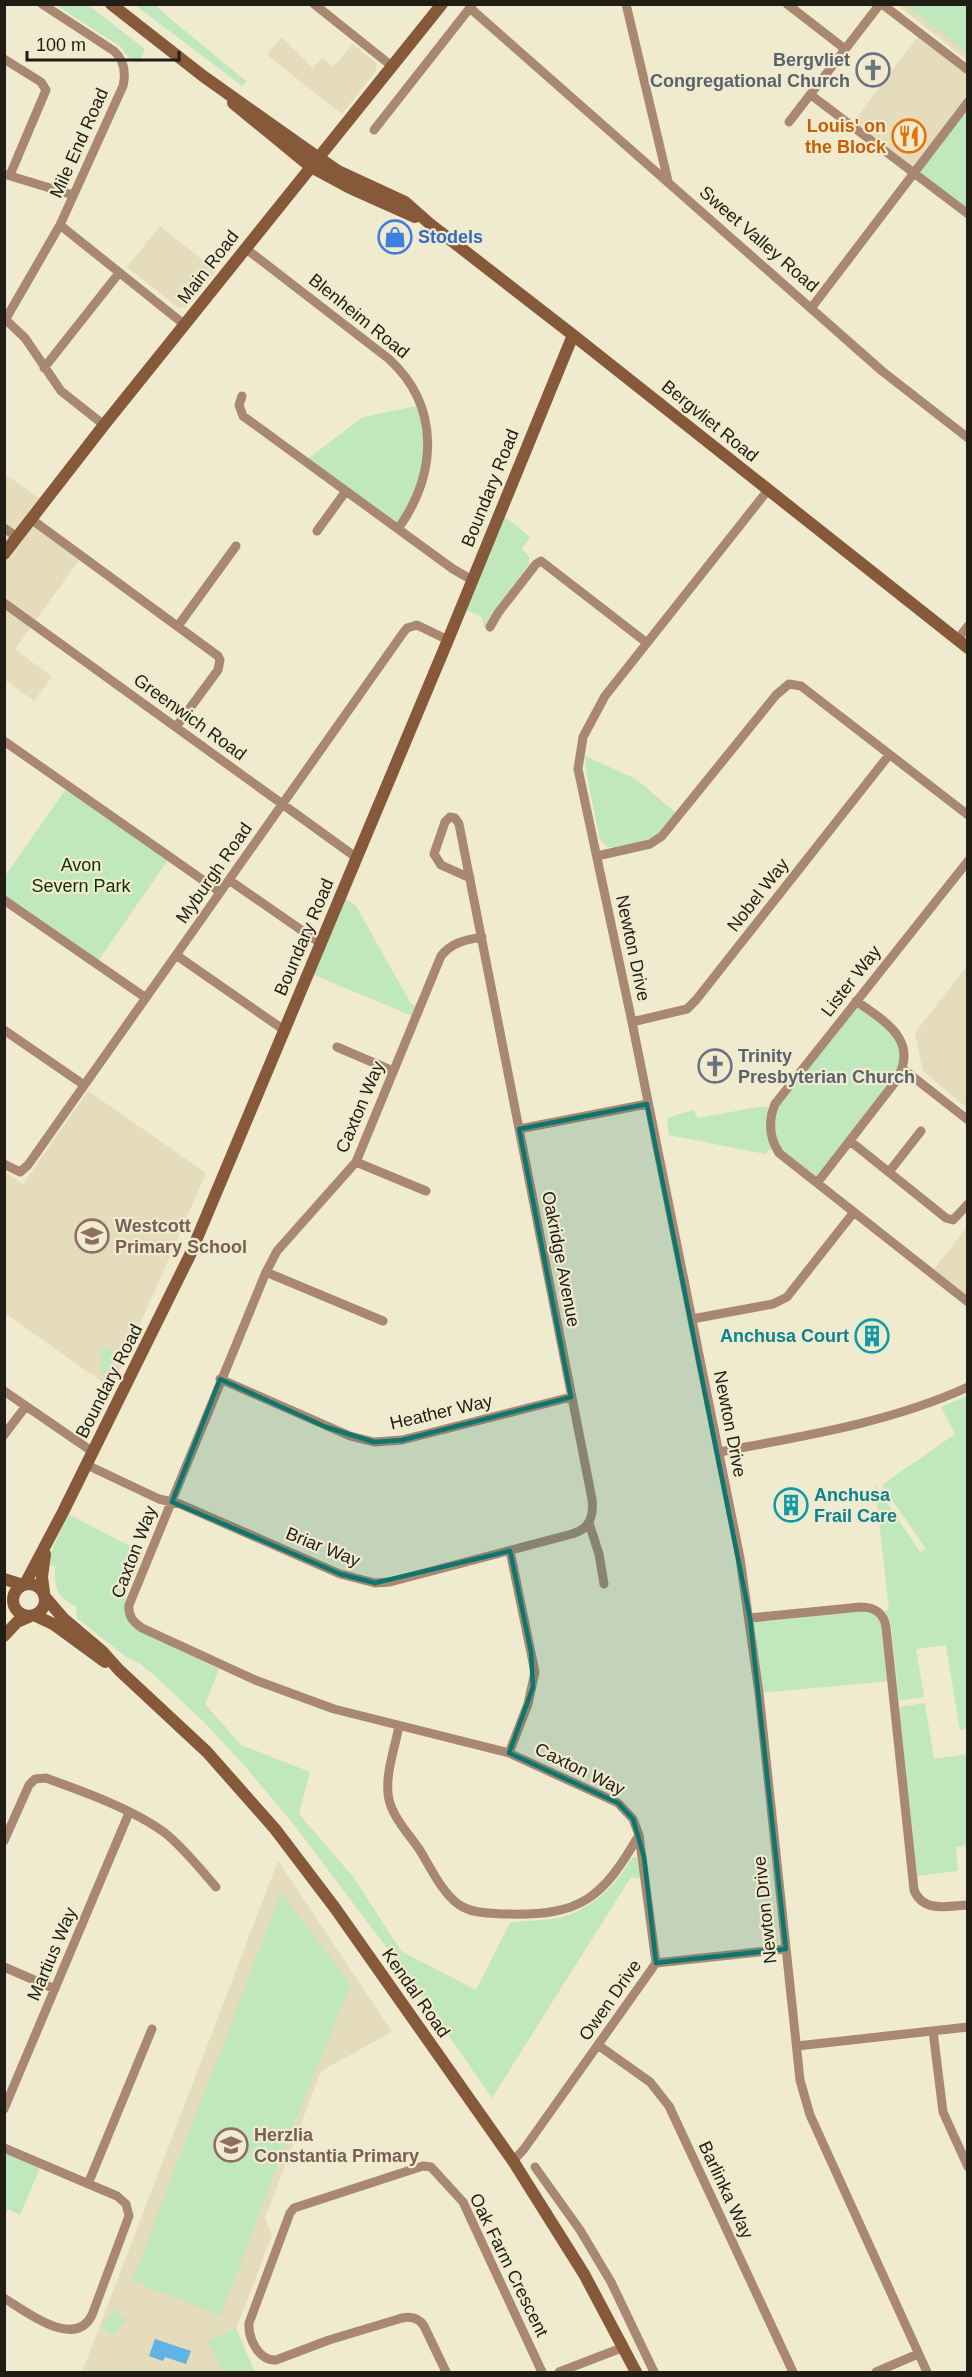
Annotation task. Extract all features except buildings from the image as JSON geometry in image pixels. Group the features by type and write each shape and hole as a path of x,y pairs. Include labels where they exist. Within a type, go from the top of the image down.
{"street":[{"name":"Mile End Road","path":"5,321 60,225 123,86 123,62 114,51 42,4"},
{"name":"Bergvliet Road","path":"111,4 203,76 249,118 350,188 430,224 968,648"},
{"path":"314,4 393,67"},
{"name":"Main Road","path":"4,554 104,425 442,4"},
{"path":"626,4 668,181"},
{"path":"787,4 845,49"},
{"path":"789,122 881,4 968,70"},
{"path":"374,129 471,6"},
{"name":"Sweet Valley Road","path":"471,6 882,370 968,438"},
{"path":"4,59 41,82 46,90 7,175 73,195"},
{"path":"811,95 968,214"},
{"path":"812,307 968,102"},
{"path":"60,225 185,325"},
{"name":"Blenheim Road","path":"245,248 389,359 409,379 422,405 425,421 426,462 417,500 398,529"},
{"path":"44,368 119,273"},
{"path":"5,321 21,332 61,390 104,425"},
{"name":"Boundary Road","path":"24,1584 47,1544 176,1285 357,858 573,335"},
{"path":"242,396 239,405 243,416 453,569 472,580"},
{"name":"Newton Drive","path":"768,490 599,706 583,737 578,769 632,1022 719,1452 750,1618 800,2080 810,2115 927,2373"},
{"path":"317,531 346,491"},
{"path":"31,519 214,651 220,660 218,670 176,727"},
{"path":"4,528 17,537"},
{"path":"178,626 236,546"},
{"path":"490,627 498,613 541,561 647,643"},
{"name":"Greenwich Road","path":"4,603 357,858"},
{"name":"Myburgh Road","path":"4,1164 20,1172 28,1166 407,628 417,625 448,640"},
{"path":"957,639 968,626"},
{"path":"597,856 650,844 662,836 776,695 789,684 801,686 968,815"},
{"path":"4,741 220,892"},
{"name":"Nobel Way","path":"632,1022 687,1009 696,1000 889,755"},
{"name":"Oakridge Avenue","path":"470,878 441,865 434,854 445,822 450,817 455,818 459,824 470,878 482,937 592,1498 593,1512 589,1523"},
{"name":"Lister Way","path":"817,1183 779,1153 771,1137 770,1126 770,1115 775,1104 968,861"},
{"path":"229,880 320,943"},
{"path":"4,900 146,998"},
{"name":"Caxton Way","path":"482,937 457,942 447,948 441,956 356,1162 277,1251 220,1379 128,1612 136,1624 255,1680 333,1710 509,1753 618,1803 633,1819 639,1835 656,1963"},
{"path":"176,955 284,1030"},
{"path":"856,1001 897,1033 904,1046 903,1069 817,1183 968,1302"},
{"path":"4,1030 84,1085"},
{"path":"337,1047 393,1071"},
{"path":"903,1069 968,1120"},
{"path":"519,1129 647,1104"},
{"path":"889,1172 921,1131"},
{"path":"850,1141 950,1220 956,1218 968,1204"},
{"path":"356,1162 426,1191"},
{"path":"692,1319 773,1304 787,1297 854,1212"},
{"path":"266,1272 383,1321"},
{"name":"Heather Way","path":"220,1379 326,1427 358,1439 374,1442 402,1440 571,1397"},
{"path":"719,1452 860,1424 920,1406 968,1388"},
{"path":"4,1391 93,1452"},
{"path":"4,1435 26,1406"},
{"name":"Briar Way","path":"87,1465 159,1499 172,1502 340,1574 375,1583 390,1582 578,1533 589,1523"},
{"path":"589,1523 599,1554 604,1584"},
{"name":"Boundary Road","path":"44,1595 43,1566 47,1544"},
{"path":"509,1753 528,1704 535,1672 510,1551"},
{"path":"4,1579 37,1586 44,1595 44,1607 13,1626 4,1636"},
{"path":"4,1629 10,1598 24,1584"},
{"name":"Kendal Road","path":"44,1595 56,1611 102,1651 119,1670 207,1752 275,1829 335,1908 513,2161 584,2274 636,2373"},
{"path":"10,1598 21,1613 32,1615"},
{"path":"750,1618 861,1607 871,1608 880,1614 885,1621 915,1894 921,1900 936,1907 968,1905"},
{"name":"Kendal Road","path":"32,1615 53,1624 97,1658 119,1670"},
{"path":"399,1726 388,1778 389,1801 450,1897 470,1910 480,1913 538,1915 568,1909 596,1893 607,1882 639,1835"},
{"path":"4,1840 28,1785 39,1778 46,1778 129,1813 156,1827 174,1841 216,1887"},
{"name":"Martius Way","path":"4,2109 129,1813"},
{"name":"Owen Drive","path":"513,2161 524,2149 656,1963 786,1949"},
{"path":"4,1967 55,1989"},
{"path":"797,2046 968,2027"},
{"path":"88,2184 152,2029"},
{"path":"933,2031 943,2112 962,2144 968,2167"},
{"name":"Barlinka Way","path":"598,2045 650,2082 669,2106 794,2373"},
{"path":"4,2148 121,2198 128,2207 129,2216 86,2325 77,2330 68,2331 40,2320 4,2298"},
{"name":"Oak Farm Crescent","path":"446,2373 424,2326 416,2318 407,2317 329,2340 276,2360 267,2359 260,2354 249,2331 249,2323 292,2210 300,2204 426,2165 436,2170 463,2202 542,2373"},
{"path":"535,2167 602,2267 624,2305 654,2373"},
{"path":"559,2373 624,2347"},
{"path":"876,2373 918,2354"}],"highlighted area":[{"path":"647,1104 750,1618 786,1949 656,1963 644,1857 633,1819 618,1803 509,1753 533,1687 531,1652 510,1551 375,1583 340,1574 172,1502 220,1379 326,1427 374,1442 402,1440 571,1397 519,1129"}],"shaded area":[{"path":"899,5 967,5 967,60 900,7"},
{"path":"920,34 967,70 967,102 913,173 850,126"},
{"path":"281,37 313,68 322,58 333,67 353,44 376,63 376,71 342,114 267,55"},
{"path":"160,226 216,271 187,307 179,308 127,267"},
{"path":"5,474 44,502 31,519 82,556 15,649 52,677 34,701 5,680"},
{"path":"967,966 967,1108 923,1071 915,1033"},
{"name":"Westcott Primary School","path":"88,1091 206,1173 112,1389 5,1313 5,1172 23,1184"},
{"path":"967,1227 967,1302 931,1273"},
{"name":"Herzlia Constantia Primary","path":"278,1861 392,2032 321,2071 265,2218 272,2235 236,2329 255,2372 82,2372"}],"green space":[{"path":"56,5 88,5 145,49 139,63 131,60 121,47"},
{"path":"135,5 156,5 246,81 242,86"},
{"path":"906,5 967,5 967,53"},
{"path":"967,102 967,214 913,173"},
{"path":"422,405 426,462 398,529 305,461 363,417"},
{"path":"504,516 530,537 522,549 529,557 529,565 494,611 485,628 481,616 466,610"},
{"path":"585,756 636,779 676,813 663,829 650,838 628,845 607,847 600,840"},
{"name":"Avon Severn Park","path":"68,786 170,857 96,964 5,900 5,876"},
{"path":"345,898 356,906 411,1004 416,1006 412,1016 312,974"},
{"path":"856,1001 897,1033 904,1063 817,1183 774,1145 775,1104"},
{"path":"768,1107 766,1124 771,1148 765,1154 669,1135 667,1118 693,1110 698,1118"},
{"path":"100,1348 111,1348 112,1372 101,1373"},
{"path":"967,1396 968,1729 960,1730 946,1645 916,1649 924,1697 899,1701 891,1623 885,1611 889,1609 875,1485 920,1552 926,1549 882,1485 955,1434 941,1407"},
{"path":"68,1514 143,1553 128,1592 125,1611 128,1620 134,1628 219,1669 205,1704 241,1745 310,1772 299,1814 354,1878 401,1951 476,1990 510,1923 553,1919 580,1910 604,1893 617,1880 633,1857 637,1857 641,1879 631,1877 492,2098 396,1960 295,1826 243,1764 203,1721 155,1676 139,1663 126,1657 77,1618 76,1607 60,1595 55,1581 55,1566 48,1565 48,1559"},
{"path":"861,1607 880,1614 891,1681 759,1693 750,1618"},
{"path":"925,1703 934,1759 967,1754 968,1845 956,1847 958,1871 917,1876 899,1707"},
{"name":"Herzlia Constantia Primary","path":"281,1893 351,1984 276,2169 221,2315 132,2281"},
{"path":"5,2153 40,2168 20,2215 8,2209 5,2214"},
{"path":"114,2310 126,2320 113,2336 101,2326"},
{"path":"236,2329 255,2372 222,2372 208,2341"}],"water":[{"path":"155,2339 191,2351 186,2364 165,2357 163,2361 149,2356"}],"place":[{"name":"Bergvliet Congregational Church","path":"873,70"},
{"name":"Louis' on the Block","path":"909,136"},
{"name":"Stodels","path":"395,237"},
{"name":"Trinity Presbyterian Church","path":"715,1066"},
{"name":"Westcott Primary School","path":"92,1236"},
{"name":"Anchusa Court","path":"872,1336"},
{"name":"Anchusa Frail Care","path":"791,1505"},
{"name":"Herzlia Constantia Primary","path":"231,2145"}]}
